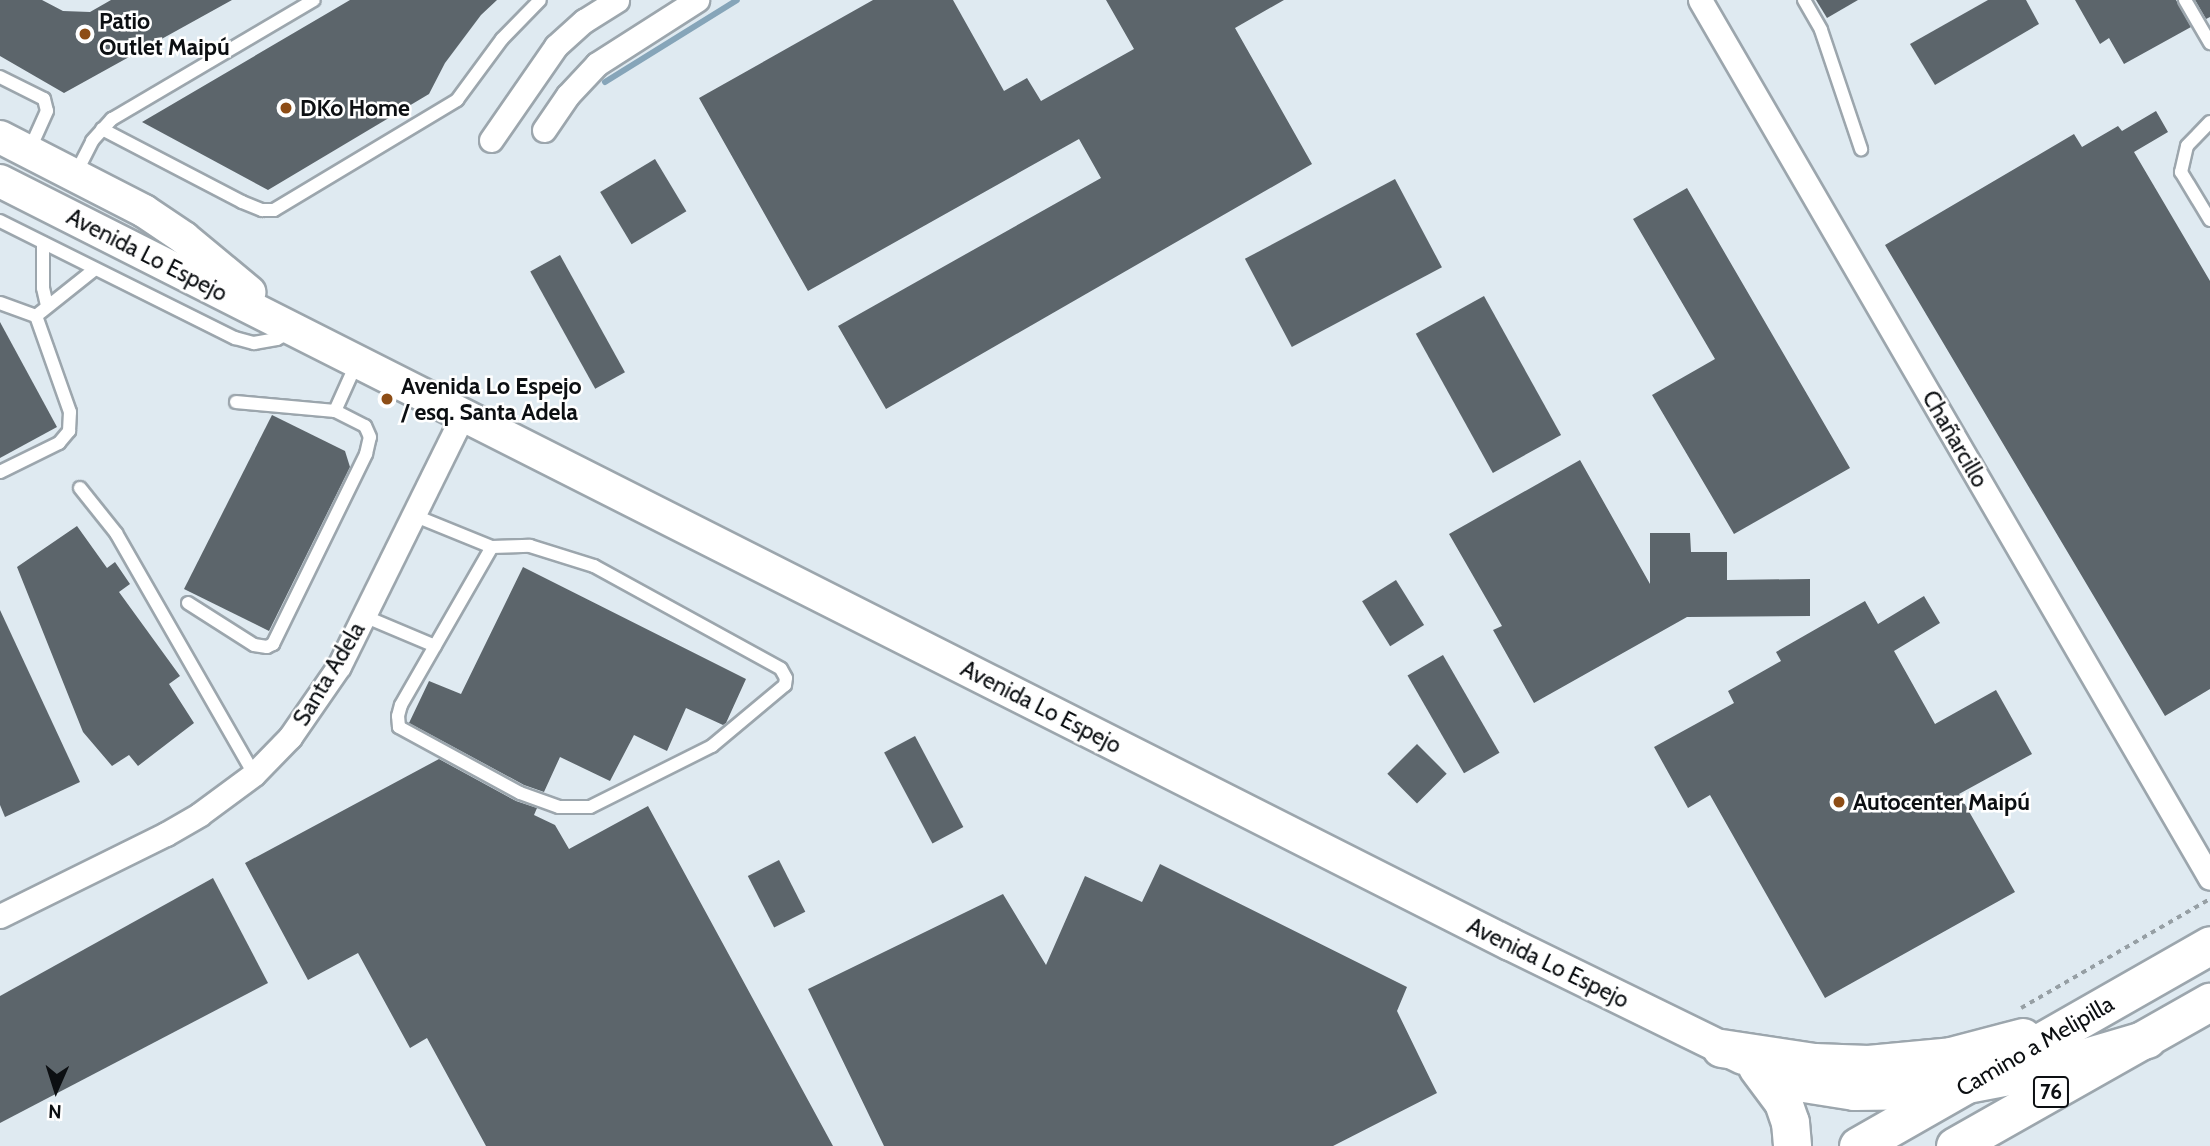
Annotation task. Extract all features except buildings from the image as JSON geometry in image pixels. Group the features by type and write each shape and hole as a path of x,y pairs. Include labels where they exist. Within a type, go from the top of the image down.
{"main road":[{"name":"Avenida Lo Espejo","path":"0,137 166,225 293,329"},
{"path":"74,218 91,206 94,200 84,180"},
{"name":"Avenida Lo Espejo","path":"0,181 1510,944 1791,1081"},
{"name":"Camino a Melipilla","path":"1858,1146 2210,945"},
{"name":"Camino a Melipilla","path":"1955,1146 2210,1002"},
{"path":"1721,1048 1814,1062 1868,1065 1951,1056 2062,1030"},
{"path":"1791,1081 1854,1091 1893,1092 1966,1086 2045,1069 2147,1039"},
{"path":"1754,1063 1783,1101 1790,1122 1792,1146"},
{"path":"1791,1081 1805,1107 1811,1146"}],"street":[{"path":"491,139 537,73 568,35 617,0"},
{"path":"544,130 568,95 613,51 697,0"},
{"name":"Chañarcillo","path":"1700,0 2210,878"},
{"path":"537,73 548,89 568,95"},
{"name":"Santa Adela","path":"0,916 166,834 200,814 254,774 308,715 339,666 463,415"}],"lane":[{"path":"84,180 92,141 112,119 314,0"},
{"path":"102,129 242,202 262,210 274,210 457,100 502,39 540,0"},
{"path":"1804,0 1821,30 1861,149"},
{"path":"2185,0 2210,43"},
{"path":"0,77 44,99 47,111 28,152"},
{"path":"2210,122 2187,146 2182,172 2210,220"},
{"path":"0,221 235,338 254,343 277,340 293,329"},
{"path":"43,243 43,288 47,305"},
{"path":"36,316 95,269"},
{"path":"0,303 36,316"},
{"path":"0,472 59,443 69,431 70,412 36,316"},
{"path":"335,411 358,361"},
{"path":"188,603 254,645 267,647 273,644 366,454 370,438 365,426 335,411 236,402"},
{"path":"80,488 116,533 254,774"},
{"path":"413,515 492,547 530,546 594,566 781,670 786,678 785,685 712,746 590,807 559,807 520,793 400,727 401,705 492,547"},
{"path":"364,616 435,646"}],"waterway":[{"path":"605,82 737,0"}],"place":[{"name":"Patio Outlet Maipú","path":"85,34"},
{"name":"DKo Home","path":"286,108"},
{"name":"Avenida Lo Espejo / esq. Santa Adela","path":"387,399"},
{"name":"Autocenter Maipú","path":"1839,802"}]}
